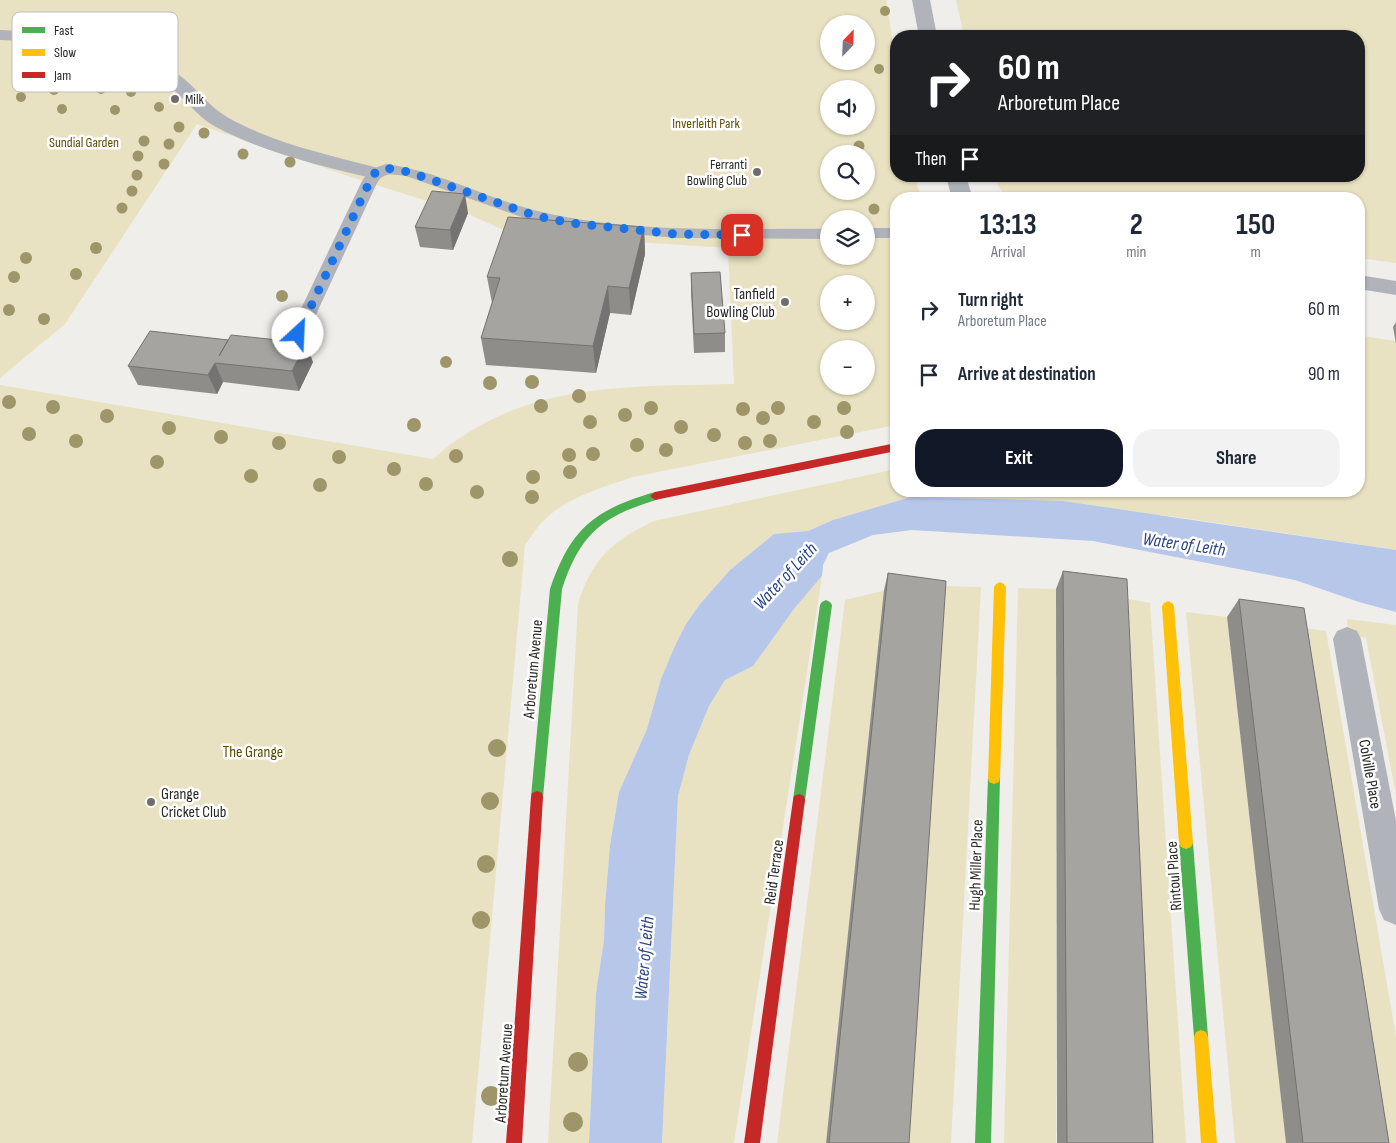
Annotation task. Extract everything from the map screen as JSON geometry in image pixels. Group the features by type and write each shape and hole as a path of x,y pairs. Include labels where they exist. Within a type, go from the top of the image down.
{"street":[{"path":"921,0 927,30"},
{"path":"178,84 206,112 236,130 288,148 375,173"},
{"path":"1365,283 1396,288"},
{"name":"Arboretum Avenue","path":"514,1143 539,770 556,588 563,562 569,550 587,529 599,520 633,502 890,447"},
{"name":"Hugh Miller Place","path":"983,1143 1000,587"},
{"name":"Reid Terrace","path":"752,1143 826,605"},
{"name":"Rintoul Place","path":"1168,606 1209,1143"},
{"name":"Colville Place","path":"1347,639 1396,909"}],"lane":[{"path":"298,334 375,173 386,168 409,172 536,216 571,223 675,234 820,234"},
{"path":"875,233 890,233"}],"green space":[{"path":"0,0 886,0 891,30 890,182 917,182 919,192 890,192 890,426 633,477 586,494 564,505 544,520 525,545 472,1143 0,1143 0,385 433,459 467,434 502,415 538,402 575,393 614,388 734,384 728,248 512,234 468,214 351,177 197,124 65,324 0,378"},
{"path":"956,0 1396,0 1396,263 1365,259 1365,192 1003,192 997,182 1365,182 1365,30 963,30"},
{"path":"1365,336 1396,341 1396,550 1170,516 912,497 1365,497"},
{"path":"890,470 890,497 912,497 833,520 808,531 774,534 730,570 700,604 686,624 661,679 647,729 619,792 610,845 604,940 596,993 589,1143 548,1143 578,604 590,575 606,553 615,544 639,528 654,521"},
{"path":"822,576 734,1143 662,1143 678,796 689,755 709,706 725,680 753,666 794,609"},
{"path":"907,585 981,587 951,1143 903,1143 882,611 826,1143 777,1143 845,600"},
{"path":"1018,588 1056,589 1056,1143 1004,1143"},
{"path":"1118,597 1150,603 1186,1143 1140,1143"},
{"path":"1186,612 1227,617 1286,1143 1235,1143"},
{"path":"1347,619 1396,625 1396,795 1366,638 1348,634"},
{"path":"1291,626 1326,631 1396,1036 1396,1143 1369,1143"}],"water":[{"name":"Water of Leith","path":"911,497 1063,501 1396,550 1396,612 1359,602 1295,580 1093,541 912,530 873,535 829,553 823,565 822,576 794,609 753,666 725,680 709,706 689,755 678,796 662,1143 589,1143 596,993 604,940 610,845 619,792 647,729 661,679 675,646 686,624 700,604 730,570 774,534 808,531 833,520"}],"building":[{"path":"432,191 465,194 450,230 415,227"},
{"path":"508,217 644,227 629,288 608,286 593,346 481,338 500,278 487,277"},
{"path":"720,272 725,333 694,334 691,273"},
{"path":"150,331 228,340 219,356 231,335 306,343 292,371 215,363 208,375 128,366"},
{"path":"1063,571 1127,579 1153,1143 1067,1143"},
{"path":"888,573 946,581 909,1143 829,1143"},
{"path":"1239,599 1304,608 1389,1143 1303,1143"}],"traffic: fast":[{"path":"537,797 556,589 563,570 570,553 590,527 618,509 655,496"},
{"path":"799,800 826,605"},
{"path":"983,1143 994,778"},
{"path":"1186,843 1201,1037"}],"traffic: slow":[{"path":"994,778 1000,587"},
{"path":"1168,606 1186,843"},
{"path":"1201,1037 1209,1143"}],"traffic: jam":[{"path":"655,496 890,448"},
{"path":"514,1143 537,797"},
{"path":"752,1143 799,800"}],"place":[{"name":"Milk","path":"175,99"},
{"name":"Ferranti Bowling Club","path":"757,172"},
{"name":"Tanfield Bowling Club","path":"785,302"},
{"name":"Grange Cricket Club","path":"151,802"}],"route":[{"path":"298,334 369,183 375,173 386,168 409,172 536,216 571,223 675,234 742,235"}],"park label":[{"name":"Inverleith Park","path":"706,123"},
{"name":"Sundial Garden","path":"84,142"},
{"name":"The Grange","path":"253,751"}]}
